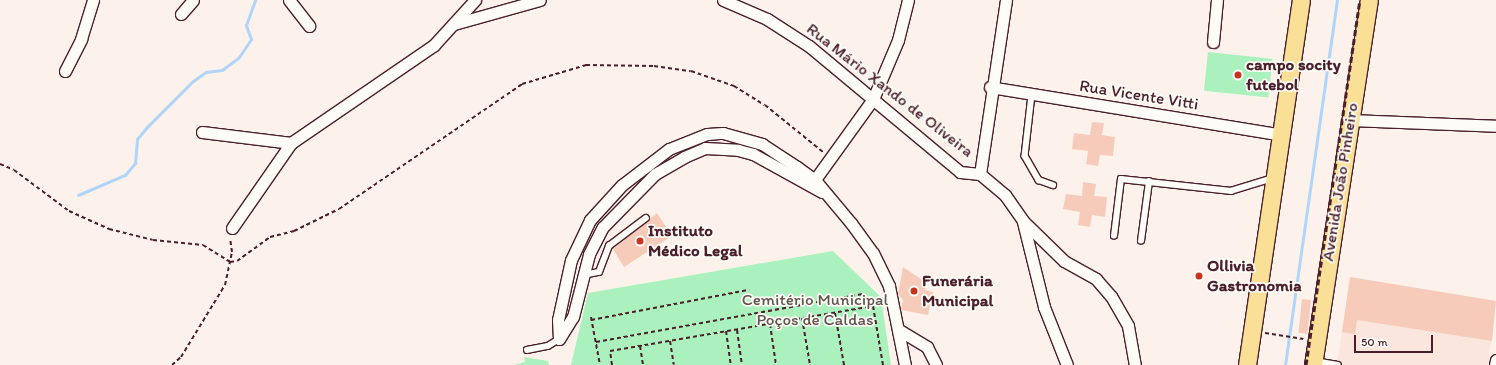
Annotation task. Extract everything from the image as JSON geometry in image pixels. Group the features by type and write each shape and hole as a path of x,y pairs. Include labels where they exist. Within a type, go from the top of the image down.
{"main road":[{"path":"1247,365 1301,0"},
{"name":"Avenida João Pinheiro","path":"1313,363 1349,120 1369,0"}],"street":[{"path":"65,71 81,40 94,0"},
{"path":"181,14 193,0"},
{"path":"289,0 309,26"},
{"path":"232,228 291,143 434,45 475,0"},
{"path":"454,24 540,0"},
{"name":"Rua Mário Xando de Oliveira","path":"723,0 767,19 809,46 960,172 980,174 1006,195 1023,221"},
{"path":"812,184 873,99 898,40 908,0"},
{"path":"980,174 990,87 1006,0"},
{"path":"1212,42 1217,0"},
{"name":"Rua Vicente Vitti","path":"990,87 1282,135"},
{"path":"1349,120 1496,126"},
{"path":"202,132 291,143"},
{"path":"559,339 558,320 571,260 590,220 622,185 669,150 707,134 741,136 762,144 822,192 873,254 889,286 905,365"},
{"path":"559,339 572,321 588,254 617,210 654,174 691,154 723,148 753,154 812,184"},
{"path":"1023,221 1044,307 1067,365"},
{"path":"1023,221 1064,261 1096,279 1111,296 1128,326 1135,365"},
{"path":"899,330 927,347 936,365"},
{"path":"1495,365 1496,360"}],"lane":[{"path":"1032,95 1025,156 1039,180 1053,185"},
{"path":"1114,236 1121,179 1231,191 1275,177"},
{"path":"1141,241 1149,182"},
{"path":"582,275 599,272 609,246 646,218"},
{"path":"558,320 572,321"},
{"path":"526,350 548,346 559,339"},
{"path":"1313,363 1338,365"}],"path":[{"path":"0,164 14,170 69,211 109,229 153,240 203,245 230,262 237,261 270,237 294,231 339,209 522,84 586,65 654,66 691,71 734,86 765,105 830,158"},
{"path":"172,365 181,356 218,299 230,262 232,228"},
{"path":"591,320 749,290"},
{"path":"596,342 863,294 873,306 883,365"},
{"path":"612,365 610,351 873,306"},
{"path":"835,312 844,365"},
{"path":"591,317 600,365"},
{"path":"802,318 810,365"},
{"path":"770,324 776,365"},
{"path":"737,330 742,365"},
{"path":"726,331 732,365"},
{"path":"1264,332 1310,340"},
{"path":"670,341 674,365"},
{"path":"640,346 643,365"}],"shaded area":[{"path":"1350,277 1496,301 1488,365 1337,365"}],"green space":[{"name":"campo socity futebol","path":"1208,52 1273,59 1269,98 1204,91"},
{"name":"Cemitério Municipal Poços de Caldas","path":"833,251 881,297 891,365 571,365 588,293"},
{"path":"524,357 548,361 549,365 514,365 525,362"}],"building":[{"path":"1092,122 1104,123 1102,135 1115,137 1113,156 1100,155 1098,166 1086,164 1088,151 1072,149 1074,133 1090,135"},
{"path":"1083,182 1096,184 1094,196 1107,197 1105,217 1092,215 1090,227 1078,225 1080,212 1063,209 1066,194 1082,196"},
{"name":"Instituto Médico Legal","path":"657,213 672,236 624,267 613,249"},
{"name":"Funerária Municipal","path":"903,267 927,283 925,290 933,292 928,315 901,310 903,300 898,294"},
{"path":"1350,277 1496,301 1492,341 1357,320 1355,334 1342,332"},
{"path":"1302,299 1311,300 1307,334 1298,333"}],"waterway":[{"path":"78,195 125,175 135,163 137,139 147,127 193,81 206,72 222,70 239,57 251,39 246,25 255,0"},
{"path":"1285,365 1337,0"}],"railway":[{"path":"1306,365 1360,0"}],"place":[{"name":"campo socity futebol","path":"1238,75"},
{"name":"Instituto Médico Legal","path":"640,241"},
{"name":"Ollivia Gastronomia","path":"1199,276"},
{"name":"Funerária Municipal","path":"914,291"}]}
